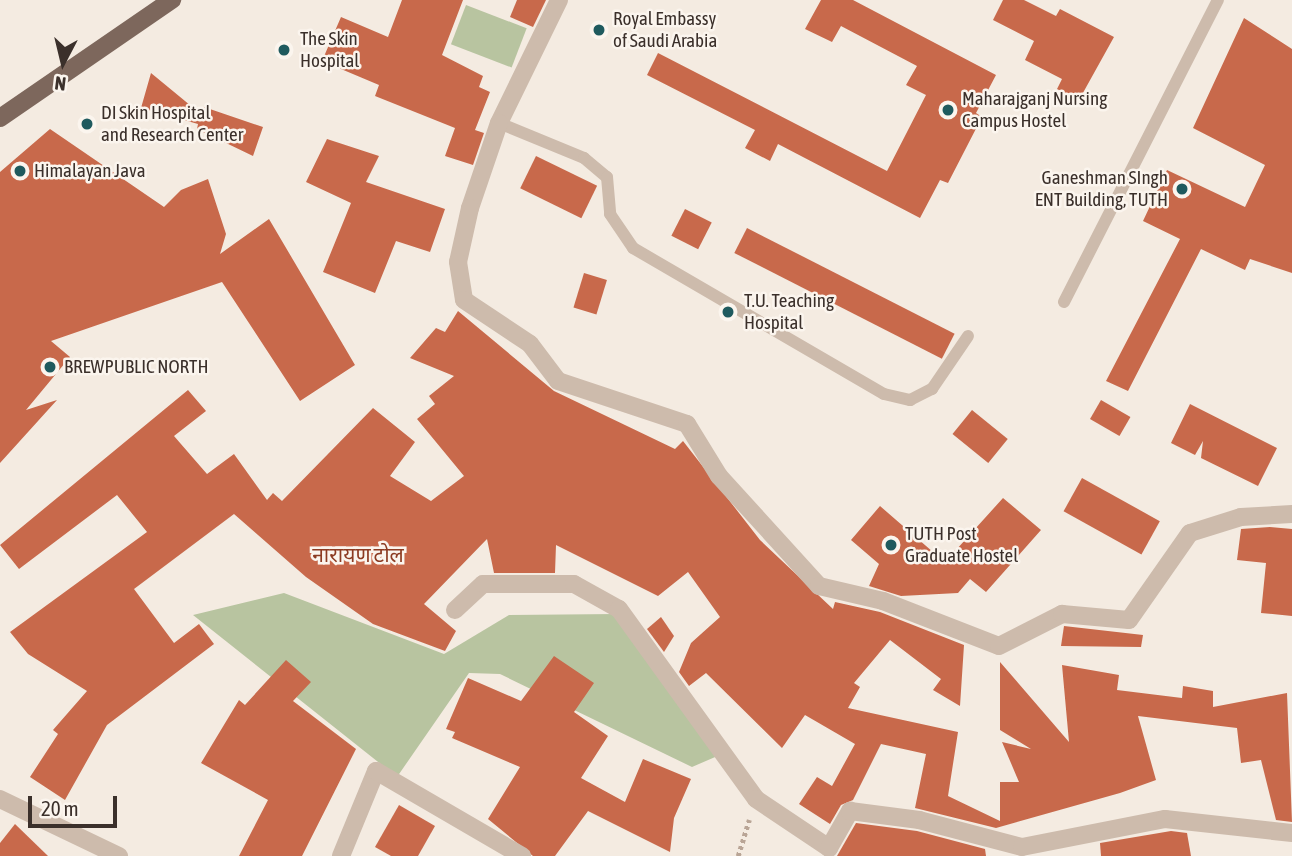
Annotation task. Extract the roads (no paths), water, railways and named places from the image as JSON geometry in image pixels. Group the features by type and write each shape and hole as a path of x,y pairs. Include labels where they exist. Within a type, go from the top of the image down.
{"main road":[{"path":"0,118 172,0"}],"street":[{"path":"559,0 499,123 458,262 464,300 530,344 558,381 687,424 719,476 819,586 883,601 999,646 1062,614 1129,620 1190,533 1241,517 1292,514"},
{"path":"455,610 483,584 573,584 620,609 756,799 829,848 850,811 919,820 1022,847 1165,819 1292,833"},
{"path":"341,856 376,771 522,856"},
{"path":"0,799 119,856"}],"lane":[{"path":"1064,302 1218,0"},
{"path":"499,123 584,158 607,177 610,214 633,248 884,394 910,400 932,389 968,336"}],"place":[{"name":"Royal Embassy of Saudi Arabia","path":"599,30"},
{"name":"The Skin Hospital","path":"284,50"},
{"name":"Maharajganj Nursing Campus Hostel","path":"948,110"},
{"name":"DI Skin Hospital and Research Center","path":"87,124"},
{"name":"Himalayan Java","path":"20,171"},
{"name":"Ganeshman SIngh ENT Building, TUTH","path":"1182,189"},
{"name":"T.U. Teaching Hospital","path":"728,312"},
{"name":"BREWPUBLIC NORTH","path":"50,367"},
{"name":"TUTH Post Graduate Hostel","path":"891,545"}],"district":[{"name":"नारायण टोल","path":"358,554"}]}
